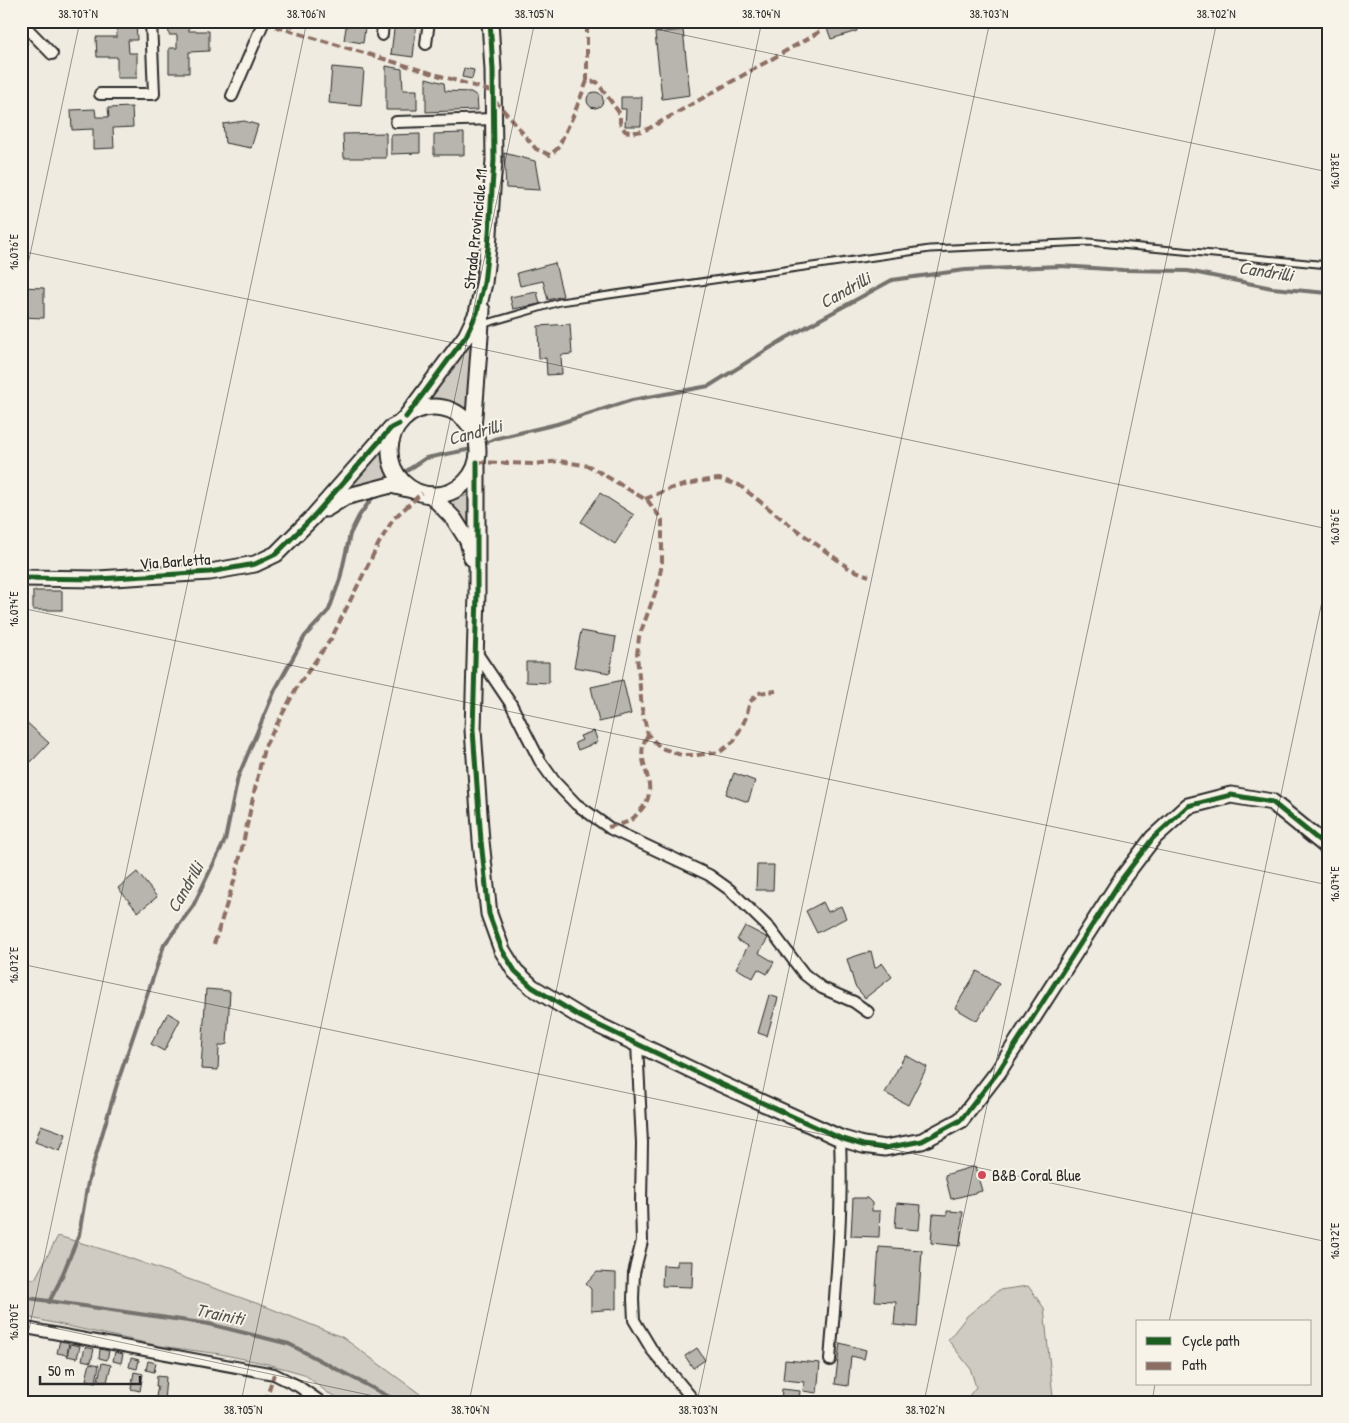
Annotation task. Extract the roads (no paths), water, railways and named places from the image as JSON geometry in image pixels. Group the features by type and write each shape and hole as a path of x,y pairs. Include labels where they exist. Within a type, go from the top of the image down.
{"street":[{"path":"100,94 154,94 151,21"},
{"path":"232,96 264,21"},
{"path":"382,35 383,21"},
{"path":"426,44 429,21"},
{"name":"Strada Provinciale 11","path":"431,495 414,490 402,480 394,468 390,453 392,438 403,420 466,336 477,313 484,283 494,160 493,70 490,21"},
{"path":"21,22 52,54"},
{"path":"396,122 494,119"},
{"path":"484,283 476,445 477,587 473,730 481,841 489,914 502,950 515,971 532,987 581,1017 721,1084 840,1138 863,1145 886,1148 922,1141 961,1120 998,1072 1121,880 1153,838 1188,806 1231,795 1272,802 1326,845 1328,849"},
{"name":"Strada Provinciale 11","path":"312,518 391,428 420,409 435,407 450,409 463,417 476,445"},
{"path":"431,495 446,493 460,487 470,476 476,445"},
{"path":"312,518 345,497 391,485 414,490"},
{"path":"431,495 454,519 468,541 477,587"},
{"name":"Via Barletta","path":"21,578 98,579 210,572 255,564 276,554 312,518"},
{"path":"475,652 511,704 540,761 555,782 576,804 611,828 716,880 730,890 770,929 804,974 822,988 854,1002 868,1012"},
{"path":"637,1044 642,1143 642,1241 634,1273 634,1320 652,1350 695,1402"},
{"path":"830,1360 839,1253 842,1188 840,1138"},
{"path":"21,1327 274,1374 298,1386 321,1402"}],"lane":[{"path":"482,325 560,302 930,249 1089,242 1328,265"}],"waterway":[{"name":"Candrilli","path":"405,472 426,458 472,449 494,439 557,424 632,400 709,386 786,338 892,280 965,270 1061,266 1123,270 1188,271 1272,288 1328,293"},
{"name":"Candrilli","path":"49,1302 79,1235 88,1182 118,1081 164,945 193,906 225,840 238,777 275,690 305,636 329,610 340,579 350,534 359,516 372,498"},
{"name":"Trainiti","path":"21,1297 209,1324 289,1344 399,1402"}],"place":[{"name":"B&B Coral Blue","path":"982,1175"}]}
